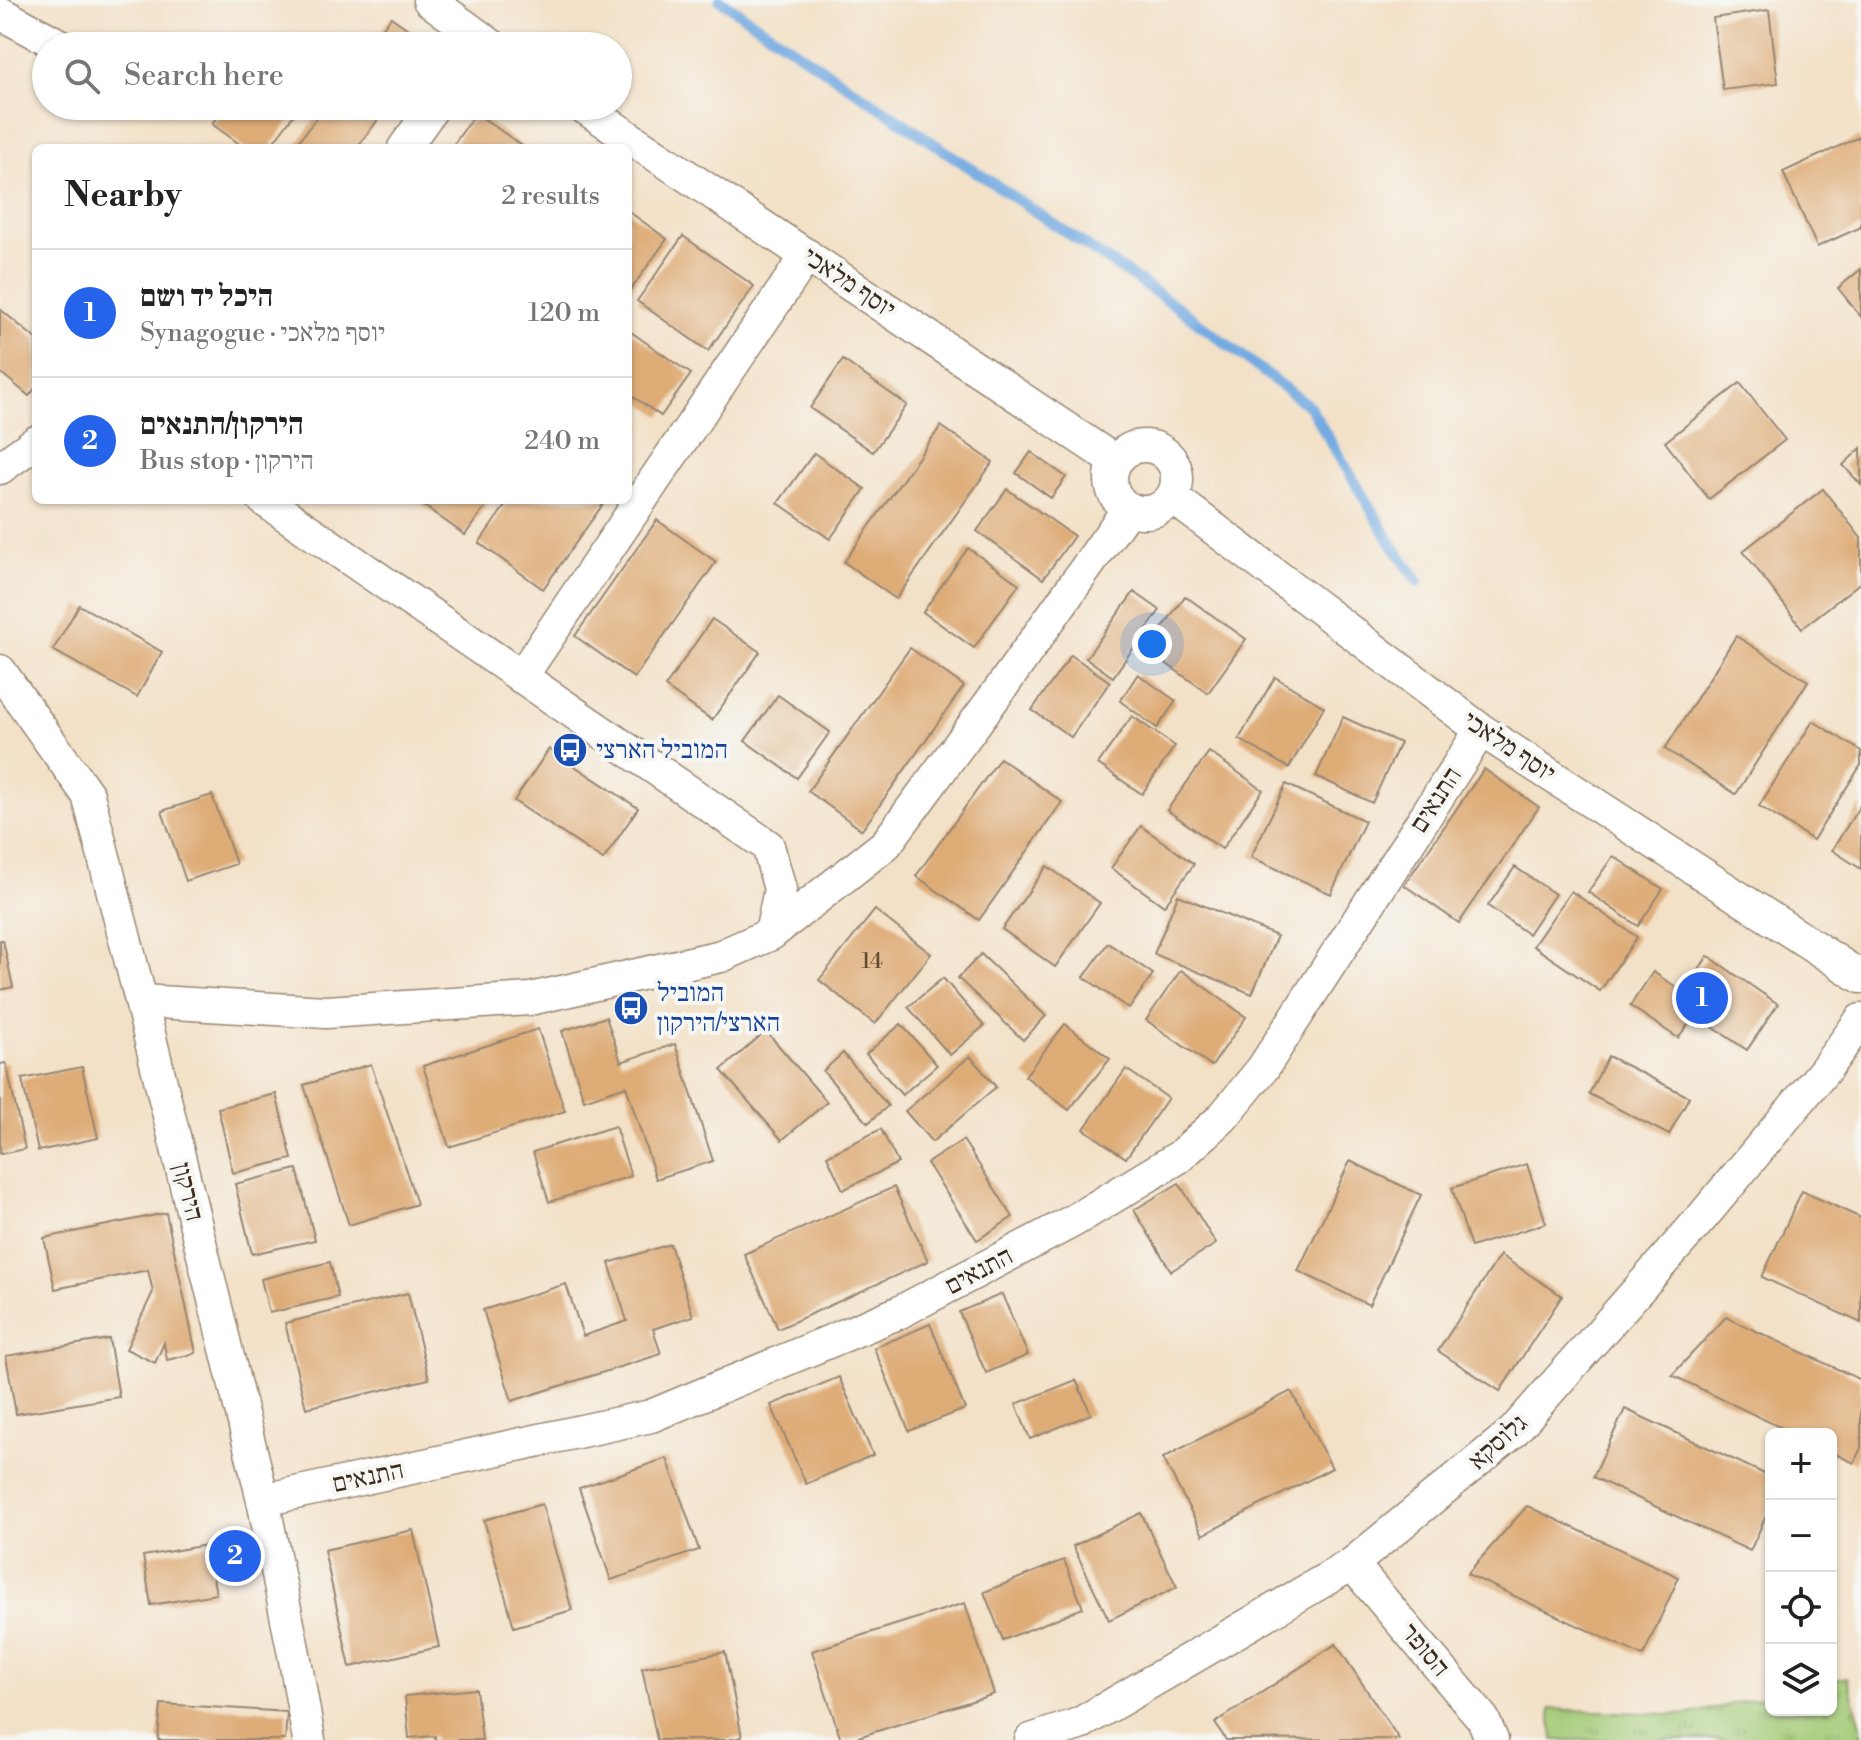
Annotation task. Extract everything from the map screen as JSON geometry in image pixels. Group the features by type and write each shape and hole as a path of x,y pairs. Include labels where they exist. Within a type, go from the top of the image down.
{"street":[{"path":"429,0 468,32"},
{"path":"0,13 35,32"},
{"path":"407,144 424,120"},
{"name":"יוסף מלאכי","path":"603,120 1115,461"},
{"path":"521,677 807,255"},
{"path":"0,468 32,445"},
{"path":"1137,446 1160,449 1173,463 1177,474 1177,486 1172,497 1151,512 1128,509 1114,494 1110,483 1110,471 1115,461 1126,450 1137,446"},
{"name":"יוסף מלאכי","path":"1172,497 1481,730 1861,977"},
{"path":"270,504 768,846 780,889 771,934"},
{"path":"141,1001 326,1012 530,999 721,956 771,934 886,844 1128,509"},
{"name":"הירקון","path":"0,671 88,795 263,1500 309,1740"},
{"name":"התנאים","path":"263,1500 651,1416 900,1312 1073,1221 1179,1157 1222,1118 1263,1068 1481,730"},
{"name":"גלוסקא","path":"1031,1740 1079,1724 1352,1564 1513,1432 1714,1203 1824,1071 1861,1020"},
{"name":"הסופר","path":"1352,1564 1483,1719 1492,1740"}],"green space":[{"path":"1847,1677 1861,1725 1861,1740 1553,1740 1550,1709 1686,1715 1765,1696 1765,1716 1837,1716 1837,1679"}],"building":[{"path":"1769,10 1778,83 1723,90 1713,18"},
{"path":"391,17 412,32 380,32"},
{"path":"215,120 290,120 272,144 240,144 212,124"},
{"path":"315,120 378,120 360,144 297,144"},
{"path":"471,120 486,120 519,144 454,144"},
{"path":"1859,137 1861,227 1817,247 1783,172"},
{"path":"632,214 667,239 632,288"},
{"path":"683,236 754,286 708,351 637,301"},
{"path":"1861,269 1861,317 1838,288"},
{"path":"0,309 32,336 32,392 29,396 0,372"},
{"path":"632,333 691,374 661,416 632,396"},
{"path":"843,360 907,405 873,452 810,408"},
{"path":"1740,383 1785,440 1709,499 1665,442"},
{"path":"941,426 993,462 896,599 844,562"},
{"path":"1861,448 1861,485 1843,465"},
{"path":"1031,452 1066,477 1051,498 1016,473"},
{"path":"814,453 865,489 830,539 778,503"},
{"path":"1007,489 1074,536 1043,579 977,531"},
{"path":"1823,489 1861,538 1861,582 1802,628 1743,551"},
{"path":"422,504 487,504 465,535"},
{"path":"506,504 603,504 543,589 479,543"},
{"path":"657,520 716,562 634,678 575,636"},
{"path":"968,548 1019,584 974,648 923,612"},
{"path":"1134,592 1160,610 1113,677 1086,658"},
{"path":"1185,596 1246,639 1208,693 1147,650"},
{"path":"79,605 162,652 137,697 53,650"},
{"path":"712,619 760,652 712,720 665,687"},
{"path":"1736,636 1808,681 1736,794 1665,749"},
{"path":"910,648 964,686 862,830 808,791"},
{"path":"1071,655 1110,682 1071,737 1032,710"},
{"path":"1138,674 1176,701 1157,728 1120,701"},
{"path":"1275,677 1324,707 1289,768 1239,739"},
{"path":"778,695 830,732 797,778 745,741"},
{"path":"1132,716 1175,746 1142,794 1098,764"},
{"path":"1343,717 1400,743 1372,803 1316,776"},
{"path":"1813,721 1861,751 1861,765 1813,840 1759,806"},
{"path":"549,749 638,808 603,860 514,801"},
{"path":"1209,752 1263,790 1222,849 1167,810"},
{"path":"1000,758 1062,802 979,920 916,876"},
{"path":"1484,769 1539,807 1459,923 1404,885"},
{"path":"1286,784 1365,821 1331,894 1251,857"},
{"path":"212,795 236,864 186,881 162,811"},
{"path":"1861,804 1861,869 1832,850"},
{"path":"1141,826 1194,864 1164,906 1111,868"},
{"path":"1613,856 1663,889 1638,926 1588,892"},
{"path":"1047,866 1100,903 1055,967 1002,929"},
{"path":"1515,867 1555,894 1528,934 1488,906"},
{"path":"1571,891 1637,937 1600,991 1533,946"},
{"path":"1178,895 1277,936 1252,994 1154,954"},
{"path":"875,910 931,954 875,1024 819,980"},
{"path":"0,940 3,940 13,987 0,990"},
{"path":"1108,943 1153,974 1129,1009 1084,977"},
{"path":"981,954 1046,1016 1023,1040 958,978"},
{"path":"1708,956 1778,1004 1747,1050 1695,1015 1678,1038 1630,1006 1653,972 1683,992"},
{"path":"1181,970 1246,1017 1212,1066 1146,1020"},
{"path":"943,978 984,1026 950,1055 908,1007"},
{"path":"606,1017 621,1062 675,1044 713,1161 656,1179 626,1086 584,1100 562,1031"},
{"path":"901,1024 937,1065 902,1095 866,1054"},
{"path":"1065,1024 1110,1059 1069,1110 1025,1076"},
{"path":"538,1029 565,1111 449,1147 423,1066"},
{"path":"766,1031 827,1102 782,1140 721,1070"},
{"path":"843,1053 888,1106 868,1123 823,1071"},
{"path":"970,1056 996,1087 932,1142 905,1111"},
{"path":"1608,1056 1689,1097 1669,1135 1589,1094"},
{"path":"6,1063 25,1149 0,1154 0,1064"},
{"path":"371,1064 417,1204 349,1225 304,1085"},
{"path":"82,1067 98,1138 38,1151 22,1079"},
{"path":"1126,1069 1168,1098 1126,1158 1084,1129"},
{"path":"276,1094 292,1159 233,1173 218,1108"},
{"path":"615,1126 631,1176 549,1202 533,1152"},
{"path":"881,1129 898,1163 843,1190 827,1156"},
{"path":"963,1140 1013,1217 977,1240 927,1163"},
{"path":"1350,1161 1421,1195 1369,1305 1298,1271"},
{"path":"1527,1164 1546,1223 1471,1247 1452,1188"},
{"path":"297,1169 315,1240 252,1254 235,1184"},
{"path":"1179,1183 1216,1244 1171,1271 1134,1210"},
{"path":"894,1187 928,1261 778,1329 744,1254"},
{"path":"1802,1191 1861,1218 1861,1323 1762,1277"},
{"path":"166,1213 196,1353 167,1360 164,1343 155,1363 126,1349 153,1292 148,1270 55,1289 44,1238"},
{"path":"670,1244 693,1316 653,1329 661,1354 512,1401 483,1310 566,1284 583,1336 627,1321 609,1263"},
{"path":"1500,1255 1562,1296 1500,1391 1438,1351"},
{"path":"330,1262 338,1297 269,1313 261,1279"},
{"path":"408,1293 429,1379 306,1408 285,1323"},
{"path":"1002,1294 1028,1355 986,1373 959,1312"},
{"path":"1726,1317 1861,1380 1861,1448 1854,1463 1837,1455 1837,1428 1782,1428 1672,1375"},
{"path":"930,1324 965,1409 909,1431 874,1348"},
{"path":"109,1339 119,1397 16,1414 6,1356"},
{"path":"839,1377 873,1455 806,1484 771,1405"},
{"path":"1076,1380 1091,1414 1030,1439 1016,1404"},
{"path":"1291,1391 1332,1468 1203,1535 1163,1458"},
{"path":"1625,1409 1765,1474 1765,1518 1750,1551 1593,1477"},
{"path":"667,1458 699,1550 611,1580 579,1488"},
{"path":"542,1504 572,1610 514,1627 484,1520"},
{"path":"1527,1506 1679,1577 1643,1656 1467,1574"},
{"path":"1141,1513 1177,1587 1109,1620 1073,1546"},
{"path":"413,1530 439,1647 350,1667 324,1550"},
{"path":"207,1545 216,1594 151,1605 143,1556"},
{"path":"1064,1560 1083,1608 1003,1640 984,1592"},
{"path":"965,1603 994,1694 841,1740 812,1651"},
{"path":"1336,1644 1399,1739 1226,1740 1215,1723"},
{"path":"725,1652 742,1737 728,1740 657,1740 642,1668"},
{"path":"476,1689 482,1740 435,1740 435,1736 409,1738 405,1696"},
{"path":"161,1704 287,1712 285,1740 158,1740"}],"waterway":[{"path":"720,0 1176,306 1310,407 1393,546 1418,581"}],"place":[{"name":"המוביל הארצי","path":"570,750"},
{"name":"היכל יד ושם","path":"1702,998"},
{"name":"המוביל הארצי/הירקון","path":"631,1008"},
{"name":"הירקון/התנאים","path":"235,1556"}]}
